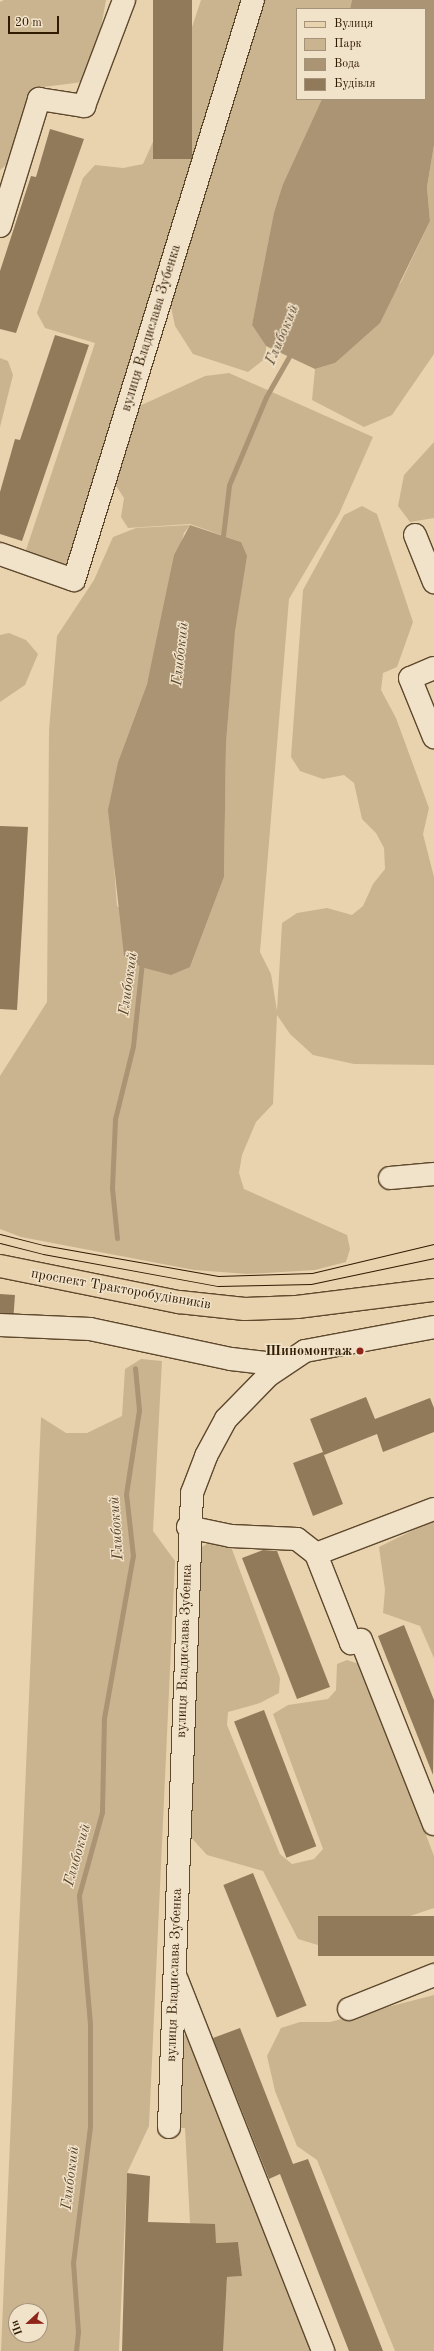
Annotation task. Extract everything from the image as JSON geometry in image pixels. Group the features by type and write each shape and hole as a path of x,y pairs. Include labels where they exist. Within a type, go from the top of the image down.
{"main road":[{"name":"проспект Тракторобудівників","path":"0,1266 84,1285 179,1302 245,1309 290,1308 434,1290"}],"street":[{"path":"0,226 39,99 84,106 124,0"},
{"name":"вулиця Владислава Зубенка","path":"0,554 74,580 253,0"},
{"path":"415,535 434,582"},
{"path":"434,668 410,678 434,737"},
{"path":"390,1178 434,1174"},
{"path":"0,1325 90,1329 231,1359 283,1365"},
{"name":"вулиця Владислава Зубенка","path":"169,2127 188,1527 192,1493 206,1456 226,1419 269,1374 305,1351 434,1327"},
{"path":"316,1554 434,1509"},
{"path":"188,1527 231,1536 297,1539 316,1554 352,1643 361,1640 434,1824"},
{"path":"174,1970 323,2351"},
{"path":"349,2009 434,1975"}],"green space":[{"path":"4,0 106,0 97,49 83,82 43,87 31,96 10,162 0,170 0,2"},
{"path":"201,0 248,0 74,565 64,568 32,559 26,550 95,343 45,328 37,313 83,178 95,165 123,168 143,164 156,135"},
{"path":"263,0 352,0 350,8 296,8 296,100 322,100 283,184 252,325 266,346 266,358 248,372 193,354 175,326 169,297"},
{"path":"434,145 434,354 392,415 364,427 312,400 315,369 335,363 401,282 430,221 427,187"},
{"path":"0,358 8,361 13,375 0,427"},
{"path":"229,373 373,437 339,514 289,599 260,952 271,974 277,1011 282,923 297,913 327,908 352,915 363,906 373,884 385,869 384,848 376,833 362,819 354,783 344,775 323,779 300,771 291,757 303,590 344,515 362,506 377,514 413,622 397,667 383,673 381,690 396,718 429,808 423,834 434,877 434,1065 354,1064 313,1055 290,1034 277,1015 273,1104 256,1122 242,1155 239,1173 244,1189 347,1235 350,1249 346,1262 315,1270 248,1274 194,1270 21,1237 0,1229 0,1076 47,1002 49,730 57,636 94,580 113,537 136,528 190,525 184,533 147,684 118,762 112,840 117,906 190,967 224,877 226,744 241,542 190,524 128,528 121,517 124,498 111,478 133,409 205,376"},
{"path":"434,442 434,518 410,522 398,506 404,475"},
{"path":"9,633 26,640 38,654 25,685 0,702 0,635"},
{"path":"141,1359 162,1361 153,1531 175,1561 149,2126 127,2173 119,2351 1,2351 41,1417 66,1433 87,1433 122,1416 125,1369"},
{"path":"434,1520 434,1658 420,1626 383,1613 385,1590 379,1547"},
{"path":"212,1541 230,1544 280,1678 279,1693 260,1703 228,1712 227,1725 280,1854 292,1864 314,1859 323,1849 273,1714 288,1705 328,1699 336,1690 337,1664 347,1660 362,1665 434,1856 434,1908 321,1946 298,1939 263,1871 207,1855 186,1832 191,1553"},
{"path":"434,1995 434,2351 395,2351 317,2160 297,2146 275,2091 267,2056 281,2028 300,2022 330,2022"},
{"path":"186,2035 193,2040 240,2174 250,2185 316,2351 222,2351 227,2277 242,2276 238,2242 216,2243 190,2223 185,2128 177,2128 179,2036"}],"water":[{"path":"352,0 434,0 434,145 427,187 430,221 380,323 335,363 315,369 266,346 252,325 274,213 283,184 322,100 426,100 426,8 350,8"},
{"path":"190,525 241,542 247,556 235,631 226,744 224,877 190,967 171,975 141,967 124,956 108,810 118,762 147,684 174,555"}],"building":[{"path":"153,0 192,0 192,159 153,159"},
{"path":"50,129 84,139 16,333 0,329 0,271 31,176 36,177"},
{"path":"55,335 89,345 22,541 0,534 0,492 15,439 20,440"},
{"path":"0,826 28,827 17,1010 0,1009"},
{"path":"0,1294 15,1295 14,1314 0,1313"},
{"path":"366,1397 375,1419 430,1398 434,1408 434,1432 383,1452 377,1434 324,1455 343,1504 313,1516 293,1463 323,1452 310,1419"},
{"path":"263,1550 277,1551 330,1687 297,1699 242,1558"},
{"path":"404,1625 434,1700 433,1775 378,1636"},
{"path":"264,1710 316,1846 286,1858 234,1721"},
{"path":"253,1873 307,2006 277,2018 223,1885"},
{"path":"318,1916 434,1916 434,1956 318,1956"},
{"path":"240,2028 293,2164 308,2159 383,2351 349,2351 280,2174 269,2179 213,2038"},
{"path":"127,2173 150,2176 148,2222 215,2224 216,2243 238,2242 242,2276 227,2277 223,2351 122,2351"}],"waterway":[{"name":"Глибокий","path":"222,544 229,485 266,397 291,353"},
{"name":"Глибокий","path":"117,1238 112,1188 115,1119 133,1046 142,962"},
{"name":"Глибокий","path":"76,2351 78,2332 73,2263 90,2126 90,2024 79,1895 102,1812 104,1718 133,1556 126,1494 139,1410 135,1368"}],"tram line":[{"path":"0,1234 43,1245 218,1276 312,1273 434,1244"},
{"path":"0,1243 43,1254 218,1286 311,1284 434,1258"}],"place":[{"name":"Шиномонтаж","path":"360,1351"}]}
